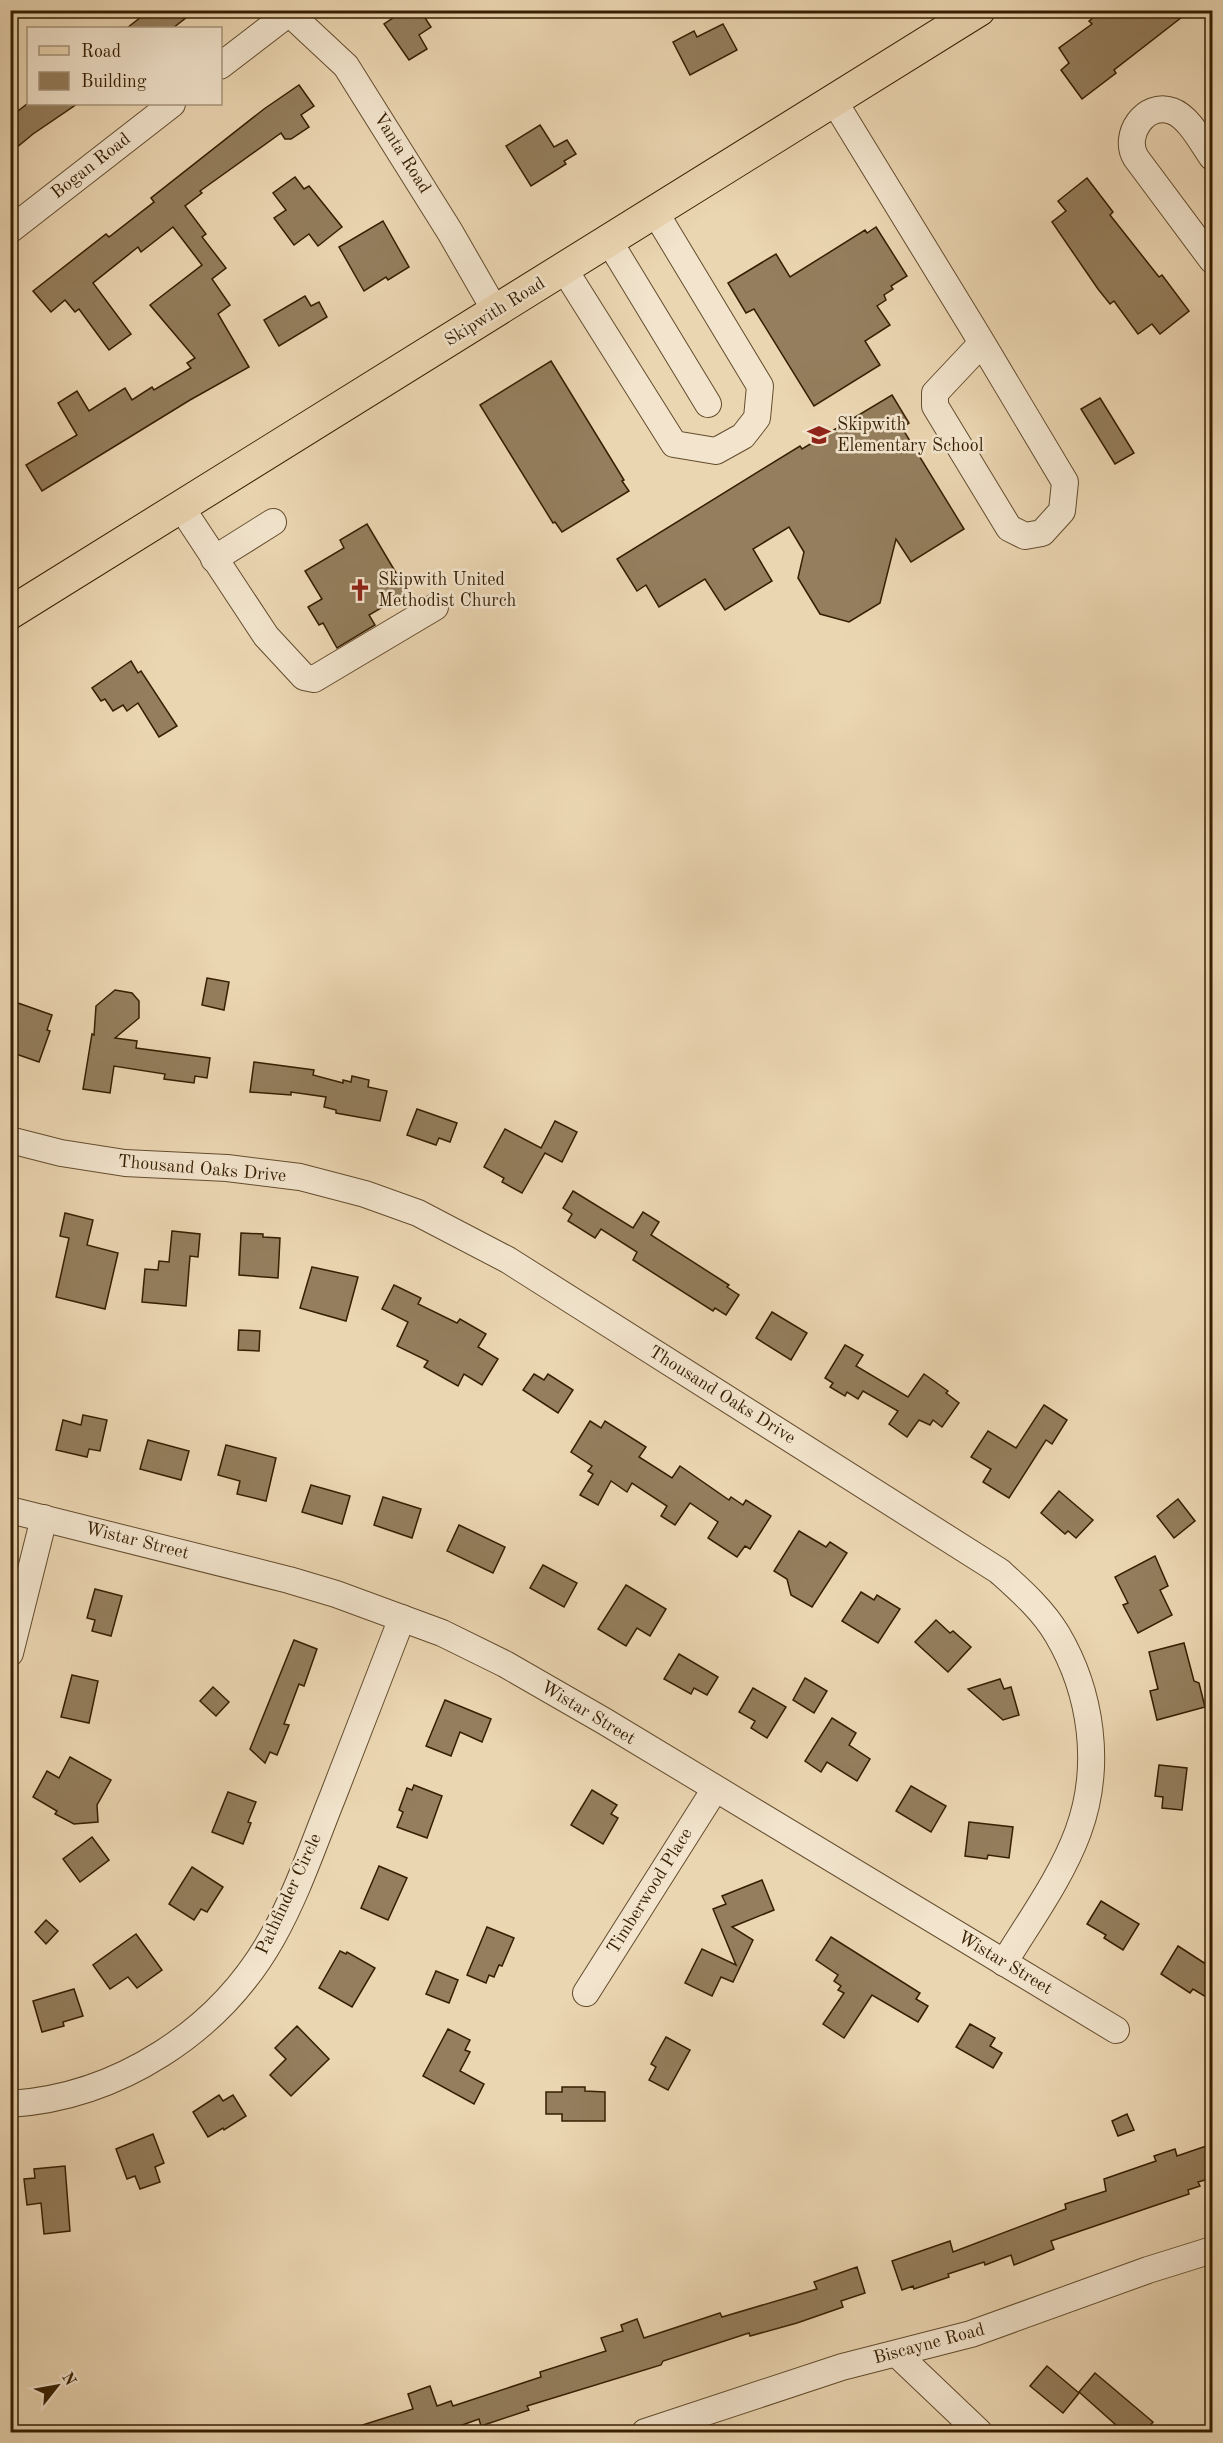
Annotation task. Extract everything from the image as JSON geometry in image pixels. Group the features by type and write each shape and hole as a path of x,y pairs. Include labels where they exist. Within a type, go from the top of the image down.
{"main road":[{"name":"Skipwith Road","path":"10,613 979,10"}],"street":[{"path":"222,64 289,11"},
{"name":"Vanta Road","path":"289,11 346,66 439,213 496,312"},
{"path":"834,101 982,343 1065,482 1062,511 1042,532 1025,536 1009,528 935,406 935,393 982,343"},
{"name":"Bogan Road","path":"10,230 171,105"},
{"path":"1212,157 1182,117 1172,111 1161,110 1147,114 1138,123 1131,140 1132,152 1136,158 1212,260"},
{"path":"564,269 674,444 716,451 743,436 757,418 760,386 655,212"},
{"path":"609,241 708,404"},
{"path":"181,507 266,636 304,677 314,679 435,607"},
{"path":"214,559 273,522"},
{"name":"Thousand Oaks Drive","path":"10,1140 61,1153 125,1163 227,1168 300,1178 365,1194 435,1221 508,1260 999,1571 1034,1603 1057,1633 1075,1671 1082,1690 1090,1727 1092,1768 1088,1797 1079,1831 1064,1864 1004,1962"},
{"name":"Wistar Street","path":"10,1510 290,1580 336,1594 442,1633 505,1664 1116,2030"},
{"path":"10,1653 44,1518"},
{"name":"Pathfinder Circle","path":"10,2104 80,2092 125,2074 151,2061 197,2029 231,1996 259,1960 288,1906 402,1618"},
{"name":"Timberwood Place","path":"586,1993 715,1789"},
{"name":"Biscayne Road","path":"645,2433 843,2367 971,2334 1148,2270 1212,2250"},
{"path":"897,2354 979,2433"}],"building":[{"path":"150,10 196,10 174,27 128,27"},
{"path":"405,10 420,10 431,27 419,35 427,49 409,60 384,24"},
{"path":"1103,10 1191,10 1114,70 1116,73 1082,99 1061,70 1069,63 1059,48 1092,24 1089,21"},
{"path":"723,24 737,50 690,75 673,42 694,31 697,37"},
{"path":"299,85 314,106 301,115 309,127 291,139 285,139 281,133 200,191 202,193 185,206 206,234 202,237 226,268 212,279 230,305 218,314 249,367 190,400 42,491 26,465 77,435 58,403 77,391 89,411 125,388 132,400 152,387 154,390 191,368 187,363 195,358 150,305 202,265 173,227 141,252 138,247 93,283 131,334 109,350 79,309 75,312 65,300 51,312 33,291 106,234 109,237 154,202 151,198 264,109"},
{"path":"27,104 76,105 10,153 10,117"},
{"path":"540,125 554,147 567,140 576,154 564,161 566,164 531,186 506,146"},
{"path":"295,177 304,189 309,186 342,227 318,246 309,234 294,245 274,218 286,210 273,193"},
{"path":"1087,178 1113,212 1110,215 1159,277 1162,275 1189,311 1160,334 1152,324 1138,334 1114,301 1110,304 1098,289 1052,222 1066,211 1058,201"},
{"path":"383,221 409,267 388,280 386,277 364,291 339,247"},
{"path":"876,227 907,276 891,286 893,289 884,295 886,300 877,306 890,325 865,341 880,365 814,406 754,309 746,313 728,283 776,254 790,277 865,230 867,233"},
{"path":"305,296 311,306 319,302 327,317 279,346 264,320"},
{"path":"551,361 629,491 562,532 555,522 553,523 480,405"},
{"path":"892,395 909,423 902,428 964,529 911,562 896,539 880,603 849,622 820,614 798,578 804,552 789,527 753,549 772,581 725,610 705,579 659,607 646,585 637,591 617,559 800,446 802,449"},
{"path":"1100,398 1134,453 1115,464 1081,409"},
{"name":"Skipwith United Methodist Church","path":"367,524 402,583 400,585 405,594 369,615 375,625 337,648 323,623 319,625 308,607 322,599 305,571 344,548 340,540"},
{"path":"131,661 138,673 141,671 177,726 159,737 138,703 127,711 123,705 113,711 105,699 101,701 92,688"},
{"path":"207,978 229,982 224,1010 202,1005"},
{"path":"115,990 132,993 139,1001 139,1018 115,1038 137,1041 136,1048 210,1058 207,1078 195,1076 194,1083 164,1079 165,1074 114,1066 110,1093 83,1089 92,1034 94,1035 96,1006"},
{"path":"18,1003 52,1015 47,1030 50,1031 39,1062 16,1054 17,1051 10,1048 10,1025"},
{"path":"254,1062 314,1070 313,1075 343,1083 343,1080 351,1082 352,1076 369,1080 368,1087 387,1091 380,1121 336,1113 336,1110 324,1107 326,1097 291,1092 291,1095 250,1092"},
{"path":"417,1109 457,1123 450,1142 439,1138 436,1145 407,1135"},
{"path":"555,1121 577,1132 562,1162 545,1153 522,1193 502,1182 504,1178 484,1167 505,1129 541,1148"},
{"path":"573,1191 633,1228 643,1212 659,1222 651,1235 729,1285 727,1287 739,1295 726,1315 715,1308 713,1311 633,1260 637,1252 601,1229 595,1238 568,1221 572,1214 563,1208"},
{"path":"65,1213 93,1220 87,1245 118,1253 105,1309 56,1297 69,1238 60,1236"},
{"path":"172,1231 200,1234 198,1257 190,1256 186,1306 142,1302 145,1269 158,1270 159,1261 169,1262"},
{"path":"241,1233 263,1234 263,1237 280,1238 278,1278 239,1275"},
{"path":"312,1267 358,1277 346,1321 300,1308"},
{"path":"394,1285 421,1298 418,1304 457,1323 460,1319 486,1334 478,1347 498,1359 482,1385 464,1374 458,1386 424,1367 428,1361 397,1346 408,1322 382,1309"},
{"path":"772,1312 807,1333 791,1360 756,1338"},
{"path":"239,1330 260,1331 259,1351 238,1350"},
{"path":"845,1345 863,1355 856,1366 908,1397 924,1374 948,1391 946,1393 959,1403 942,1427 933,1420 930,1425 919,1420 907,1437 889,1424 898,1411 863,1391 858,1399 847,1392 845,1396 830,1387 833,1383 825,1378"},
{"path":"534,1374 544,1380 548,1374 573,1390 558,1413 523,1390"},
{"path":"1044,1405 1067,1420 1052,1444 1046,1440 1009,1498 983,1482 991,1469 971,1457 988,1431 1016,1448"},
{"path":"83,1415 107,1420 100,1451 89,1449 87,1457 56,1450 63,1420 81,1425"},
{"path":"590,1421 601,1428 605,1421 646,1447 639,1457 672,1478 680,1466 729,1500 731,1497 743,1505 746,1500 771,1516 750,1549 745,1546 737,1557 708,1538 718,1522 690,1503 675,1525 661,1516 667,1506 632,1483 627,1492 611,1481 598,1505 580,1495 593,1474 588,1471 592,1466 571,1452"},
{"path":"148,1440 189,1451 181,1480 140,1469"},
{"path":"226,1445 276,1458 266,1501 237,1494 240,1481 218,1475"},
{"path":"311,1485 350,1496 342,1524 302,1512"},
{"path":"1059,1491 1093,1520 1076,1538 1068,1531 1065,1534 1041,1513"},
{"path":"383,1497 421,1509 412,1538 374,1525"},
{"path":"1178,1499 1195,1521 1174,1538 1157,1516"},
{"path":"459,1525 505,1547 493,1573 447,1551"},
{"path":"799,1531 826,1547 830,1542 847,1553 812,1607 791,1595 787,1579 774,1571"},
{"path":"1155,1556 1168,1586 1160,1590 1172,1615 1138,1633 1123,1605 1128,1603 1115,1577"},
{"path":"543,1565 577,1583 564,1607 530,1588"},
{"path":"626,1585 666,1609 650,1636 637,1628 626,1646 598,1629"},
{"path":"95,1589 122,1596 111,1636 92,1631 95,1620 87,1618"},
{"path":"861,1592 874,1600 877,1595 900,1609 878,1643 842,1621"},
{"path":"936,1620 971,1647 948,1672 915,1642"},
{"path":"294,1640 317,1649 304,1686 299,1684 284,1724 289,1725 277,1755 270,1752 265,1763 250,1749"},
{"path":"1184,1643 1194,1681 1199,1683 1205,1707 1157,1720 1150,1691 1158,1689 1149,1652"},
{"path":"679,1654 718,1677 707,1695 694,1688 691,1694 664,1679"},
{"path":"72,1675 98,1681 89,1723 61,1717"},
{"path":"805,1678 827,1691 814,1713 793,1700"},
{"path":"1000,1679 1004,1689 1011,1687 1019,1715 1003,1720 968,1689"},
{"path":"213,1687 229,1702 216,1716 200,1701"},
{"path":"753,1688 786,1707 767,1738 751,1728 755,1721 739,1712"},
{"path":"445,1700 491,1719 482,1742 460,1732 451,1756 426,1746"},
{"path":"832,1718 856,1733 849,1745 870,1759 857,1781 827,1762 821,1772 805,1761"},
{"path":"70,1757 111,1780 97,1805 98,1822 74,1824 55,1814 57,1811 33,1797 47,1771 59,1778"},
{"path":"1159,1765 1187,1768 1182,1810 1162,1808 1163,1797 1155,1796"},
{"path":"414,1785 442,1796 427,1838 397,1827 403,1812 399,1810 407,1788 412,1790"},
{"path":"911,1786 946,1806 931,1832 896,1811"},
{"path":"592,1790 617,1805 611,1814 618,1818 603,1844 571,1825"},
{"path":"228,1792 256,1802 243,1844 212,1832"},
{"path":"969,1822 1013,1827 1009,1858 988,1855 987,1859 965,1856"},
{"path":"92,1837 109,1860 80,1882 63,1859"},
{"path":"379,1866 407,1878 388,1920 361,1908"},
{"path":"192,1867 223,1887 207,1912 201,1909 194,1920 169,1904"},
{"path":"762,1880 774,1910 732,1927 753,1940 733,1982 721,1977 712,1996 685,1983 702,1949 736,1965 713,1909 726,1904 722,1896"},
{"path":"1101,1901 1139,1924 1123,1950 1104,1938 1106,1935 1087,1924"},
{"path":"46,1920 58,1931 46,1944 35,1932"},
{"path":"487,1927 514,1938 502,1966 499,1965 494,1977 489,1975 486,1983 467,1975"},
{"path":"136,1934 162,1970 137,1988 128,1977 110,1989 93,1965"},
{"path":"831,1937 920,1993 916,1999 928,2006 918,2022 872,1995 844,2038 823,2024 844,1993 838,1990 841,1986 834,1981 838,1975 816,1960"},
{"path":"1178,1946 1212,1968 1212,1986 1206,1997 1193,1989 1190,1993 1161,1974"},
{"path":"340,1951 346,1954 347,1952 375,1968 352,2007 319,1988"},
{"path":"436,1971 458,1980 449,2003 426,1994"},
{"path":"74,1989 83,2016 63,2022 64,2026 42,2032 33,2001"},
{"path":"970,2024 995,2038 990,2046 1002,2053 993,2068 956,2047"},
{"path":"297,2026 329,2059 291,2096 270,2075 286,2059 275,2048"},
{"path":"448,2029 470,2040 465,2050 470,2052 460,2071 484,2084 474,2104 423,2076"},
{"path":"666,2037 690,2050 668,2090 649,2080 656,2067 651,2064"},
{"path":"562,2087 585,2087 585,2091 605,2092 605,2121 562,2121 562,2114 546,2114 546,2092 562,2092"},
{"path":"219,2095 223,2101 233,2095 246,2116 208,2137 193,2112"},
{"path":"1127,2114 1134,2130 1118,2136 1112,2121"},
{"path":"153,2134 164,2163 155,2167 160,2182 140,2189 135,2176 127,2179 116,2149"},
{"path":"1212,2144 1212,2178 1198,2182 1200,2186 1188,2190 1189,2194 1051,2241 1054,2249 1014,2265 1011,2255 985,2265 984,2262 948,2274 949,2277 914,2289 913,2286 902,2290 892,2261 950,2241 953,2252 1066,2209 1065,2204 1106,2191 1104,2179 1156,2161 1154,2156 1175,2149 1177,2156"},
{"path":"65,2166 70,2231 44,2234 41,2203 27,2205 24,2179 35,2178 34,2169"},
{"path":"857,2267 865,2293 841,2301 843,2307 797,2323 750,2336 749,2333 663,2361 661,2365 527,2406 529,2410 481,2426 479,2419 440,2433 351,2433 350,2429 413,2409 408,2394 430,2386 437,2406 451,2401 453,2406 541,2377 540,2372 606,2351 601,2338 623,2331 621,2325 637,2319 644,2338 720,2313 722,2317 817,2289 814,2282"},
{"path":"1047,2366 1079,2393 1063,2413 1030,2386"},
{"path":"1095,2373 1153,2422 1144,2433 1125,2433 1079,2392"}],"place":[{"name":"Skipwith Elementary School","path":"819,435"},
{"name":"Skipwith United Methodist Church","path":"360,590"}]}
